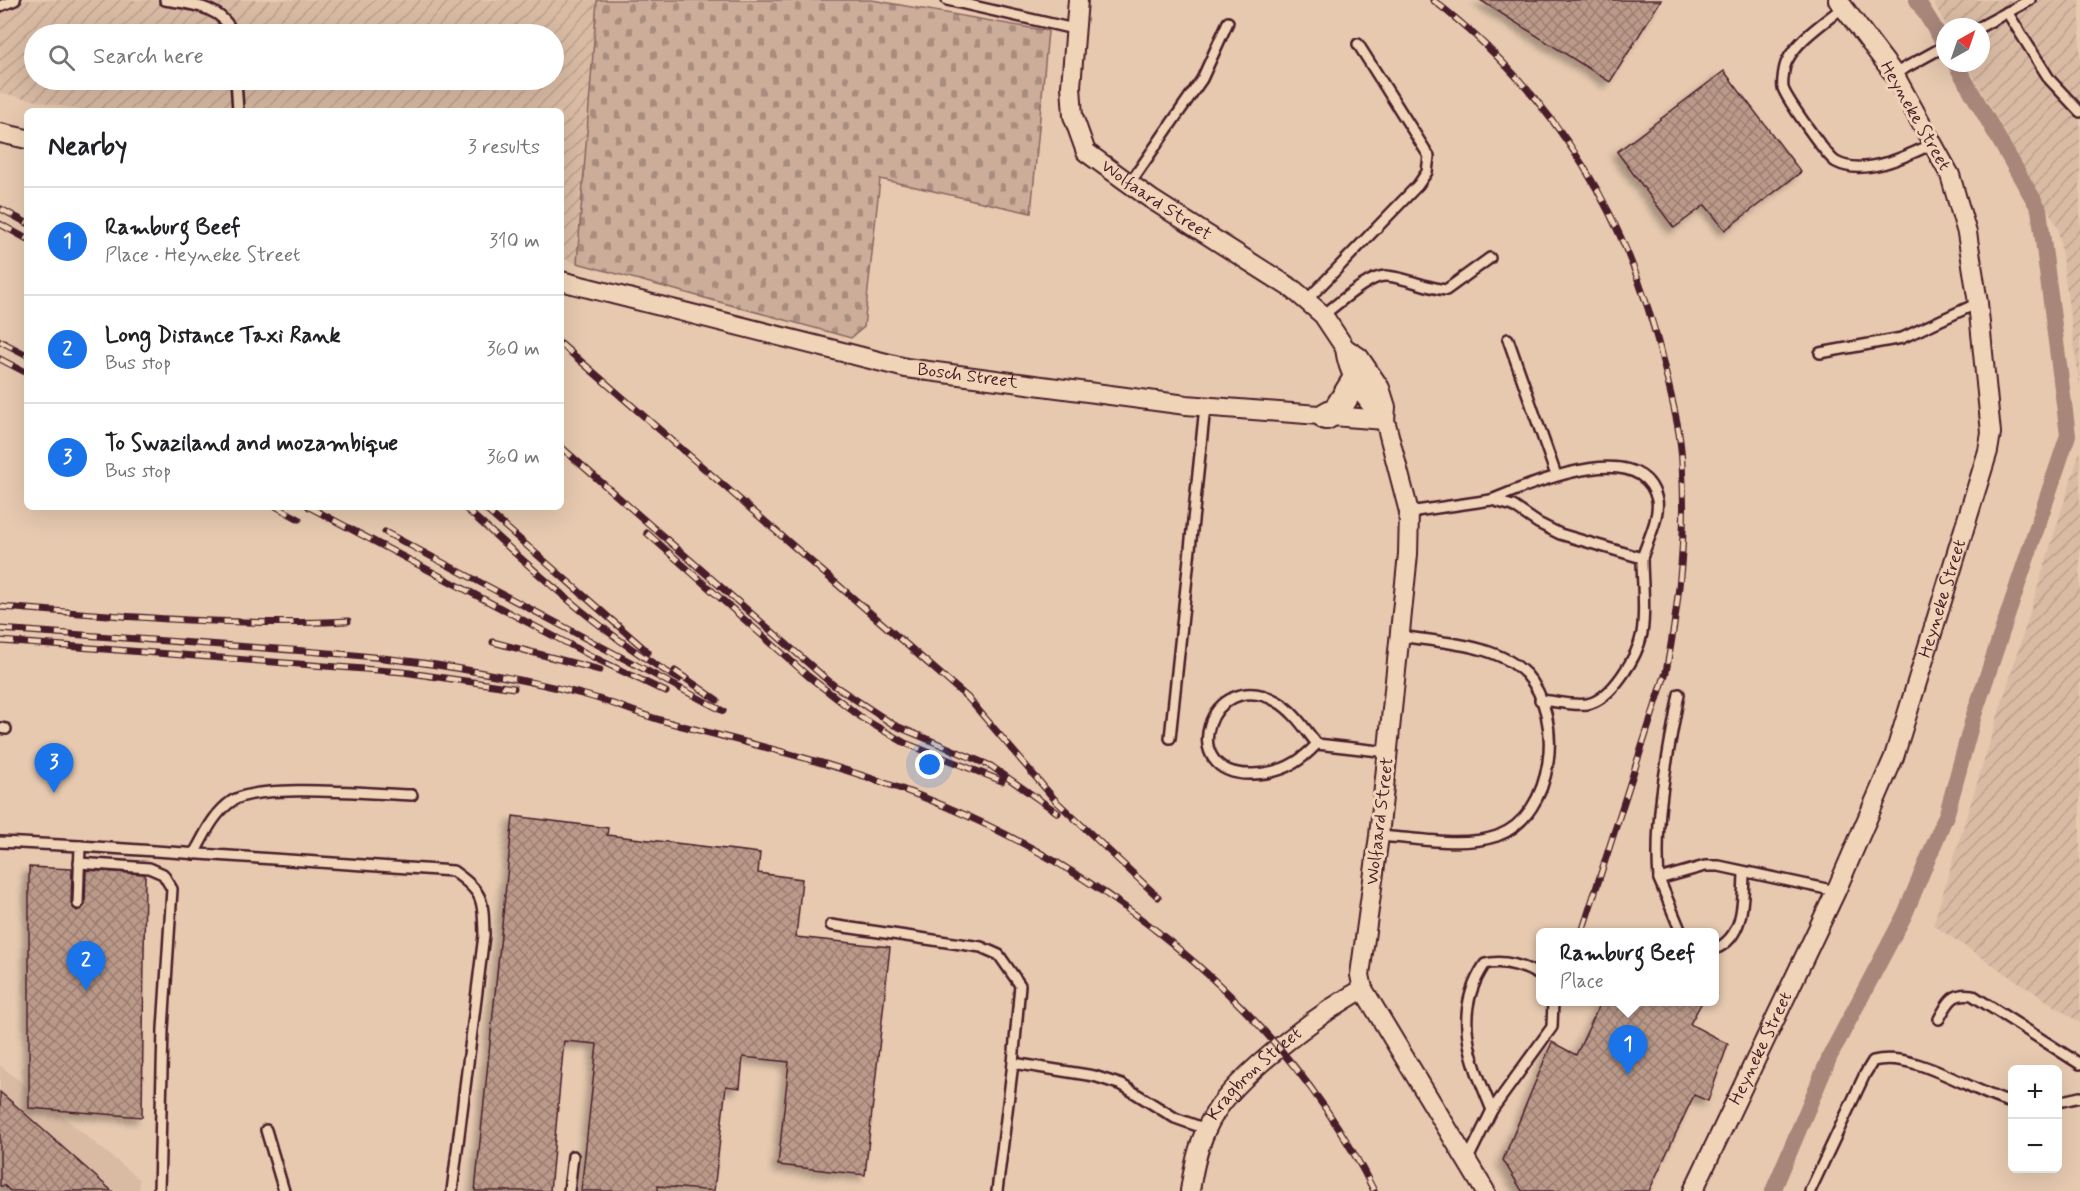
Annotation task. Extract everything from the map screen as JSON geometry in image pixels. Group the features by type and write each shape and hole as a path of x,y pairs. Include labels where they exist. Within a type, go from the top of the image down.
{"street":[{"name":"Wolfaard Street","path":"1078,0 1071,86 1073,116 1086,152 1104,168 1306,301 1323,315 1345,348 1359,357 1380,388 1386,407 1385,420 1409,512 1401,636 1379,837 1361,958 1363,990 1485,1191"},
{"name":"Heyneke Street","path":"1693,1191 1836,891 1894,757 1988,451 1991,425 1978,303 1960,205 1950,174 1894,74 1840,4"},
{"path":"0,133 24,138"},
{"name":"Bosch Street","path":"564,282 648,305 906,368 1205,407 1385,420"},
{"name":"Wolfaard Street","path":"1345,348 1346,362 1355,381 1371,406 1385,420"},
{"path":"1326,416 1337,410 1355,381"},
{"name":"Kragbron Street","path":"1190,1191 1206,1129 1215,1112 1235,1087 1322,1015 1363,990"}],"lane":[{"path":"0,6 15,0"},
{"path":"165,0 212,10 227,24"},
{"path":"946,0 1074,29"},
{"path":"1990,21 2030,0"},
{"path":"1840,4 1796,47 1786,63 1783,87 1819,145 1836,162 1858,166 1900,160 1932,144"},
{"path":"2007,12 2050,80 2080,112"},
{"path":"1130,183 1202,79 1228,22"},
{"path":"1306,301 1400,206 1427,172 1429,156 1358,44"},
{"path":"1894,74 1936,50"},
{"path":"237,90 238,108"},
{"path":"1323,315 1374,278 1386,276 1424,287 1446,290 1490,258"},
{"path":"1820,353 1902,338 1978,303"},
{"path":"1508,339 1556,475"},
{"path":"1170,738 1205,407"},
{"path":"1409,512 1491,500 1556,475 1612,467 1635,474 1650,484 1657,502 1642,558 1642,634 1632,658 1617,682 1601,699 1586,704 1540,700"},
{"path":"1491,500 1513,506 1538,523 1560,534 1642,558"},
{"path":"1379,837 1468,841 1498,836 1522,820 1543,785 1551,750 1547,714 1526,674 1502,657 1478,649 1401,636"},
{"path":"1317,744 1293,765 1282,771 1244,775 1217,764 1210,754 1206,738 1210,719 1222,704 1238,696 1255,694 1275,700 1291,712 1317,744 1388,752"},
{"path":"1679,694 1660,813 1657,851 1659,879 1680,928"},
{"path":"194,854 212,820 233,800 261,791 412,795"},
{"path":"0,842 453,871 470,883 483,902 484,935 452,1191"},
{"path":"78,904 80,846"},
{"path":"80,863 149,868 163,874 172,889 163,1029 159,1191"},
{"path":"1659,879 1706,866 1836,891"},
{"path":"1719,946 1726,942 1742,915 1744,872"},
{"path":"831,925 981,947 999,955 1020,985 997,1191"},
{"path":"1492,1110 1472,1058 1466,1011 1469,993 1485,964 1495,962 1523,965 1536,973"},
{"path":"1939,1019 1950,999 1960,993 1972,995 2043,1043 2080,1064"},
{"path":"1467,1161 1492,1110 1552,1028 1553,1006"},
{"path":"1810,1191 1865,1074 1874,1061 1889,1057 1925,1067 1990,1097 2008,1102"},
{"path":"1013,1063 1094,1076 1122,1085 1175,1118 1206,1129"},
{"path":"2062,1101 2080,1098"},
{"path":"266,1130 284,1191"},
{"path":"569,1191 573,1156"}],"shaded area":[{"path":"0,0 597,0 579,264 564,259 564,108 71,108 0,93"},
{"path":"1932,0 2080,0 2080,387 2058,228 1971,72 1990,72 1990,18 1942,18"},
{"path":"2080,451 2080,1023 1933,925"},
{"path":"0,1065 139,1179 139,1191 0,1191"}],"green space":[{"path":"597,0 872,0 1048,31 1031,213 880,179 864,327 851,338 577,263"}],"building":[{"path":"1480,0 1661,0 1610,82"},
{"path":"1724,71 1801,172 1725,230 1705,205 1674,228 1617,152"},
{"path":"513,816 608,828 607,835 760,853 758,873 802,879 796,937 890,947 865,1175 778,1165 789,1062 743,1057 740,1088 726,1086 714,1191 658,1186 658,1191 581,1191 597,1044 564,1041 550,1191 475,1191"},
{"path":"29,867 72,869 71,904 77,911 85,905 86,870 145,874 142,1117 29,1108"},
{"path":"1599,1006 1700,1006 1690,1024 1728,1044 1708,1101 1694,1095 1649,1191 1522,1191 1503,1160 1552,1042 1576,1055"},
{"path":"0,1092 112,1191 10,1191 5,1186 0,1186"}],"waterway":[{"path":"1917,0 1936,31"},
{"path":"1773,1191 1830,1056 1905,914 1947,813 1974,715 2068,435 2039,209 1960,72"}],"railway":[{"path":"1433,0 1477,38 1517,78 1552,121 1583,166 1610,214 1632,265 1651,318 1678,430 1683,490 1683,542 1675,621 1666,672 1583,928"},
{"path":"1,209 24,221"},
{"path":"0,224 24,237"},
{"path":"0,341 24,353"},
{"path":"564,347 968,698 1056,801 1158,897"},
{"path":"0,359 24,371"},
{"path":"564,450 832,684 894,725 991,766 1058,813"},
{"path":"282,510 299,519"},
{"path":"315,510 597,659 666,692"},
{"path":"467,510 567,599 621,641 679,679"},
{"path":"486,510 648,652"},
{"path":"385,532 723,711"},
{"path":"647,533 808,676 862,718 905,743 1002,781"},
{"path":"0,607 217,621 348,621"},
{"path":"0,629 358,655 497,675 599,699 661,720 845,770 914,793 1012,838 1076,874 1137,916 1194,962 1248,1013 1296,1069 1338,1128 1374,1191"},
{"path":"0,641 403,672 514,688"},
{"path":"493,642 600,670"},
{"path":"675,671 717,700"}],"place":[{"name":"To Swaziland and mozambique","path":"54,793"},
{"name":"Long Distance Taxi Rank","path":"86,991"},
{"name":"Ramburg Beef","path":"1628,1075"}]}
